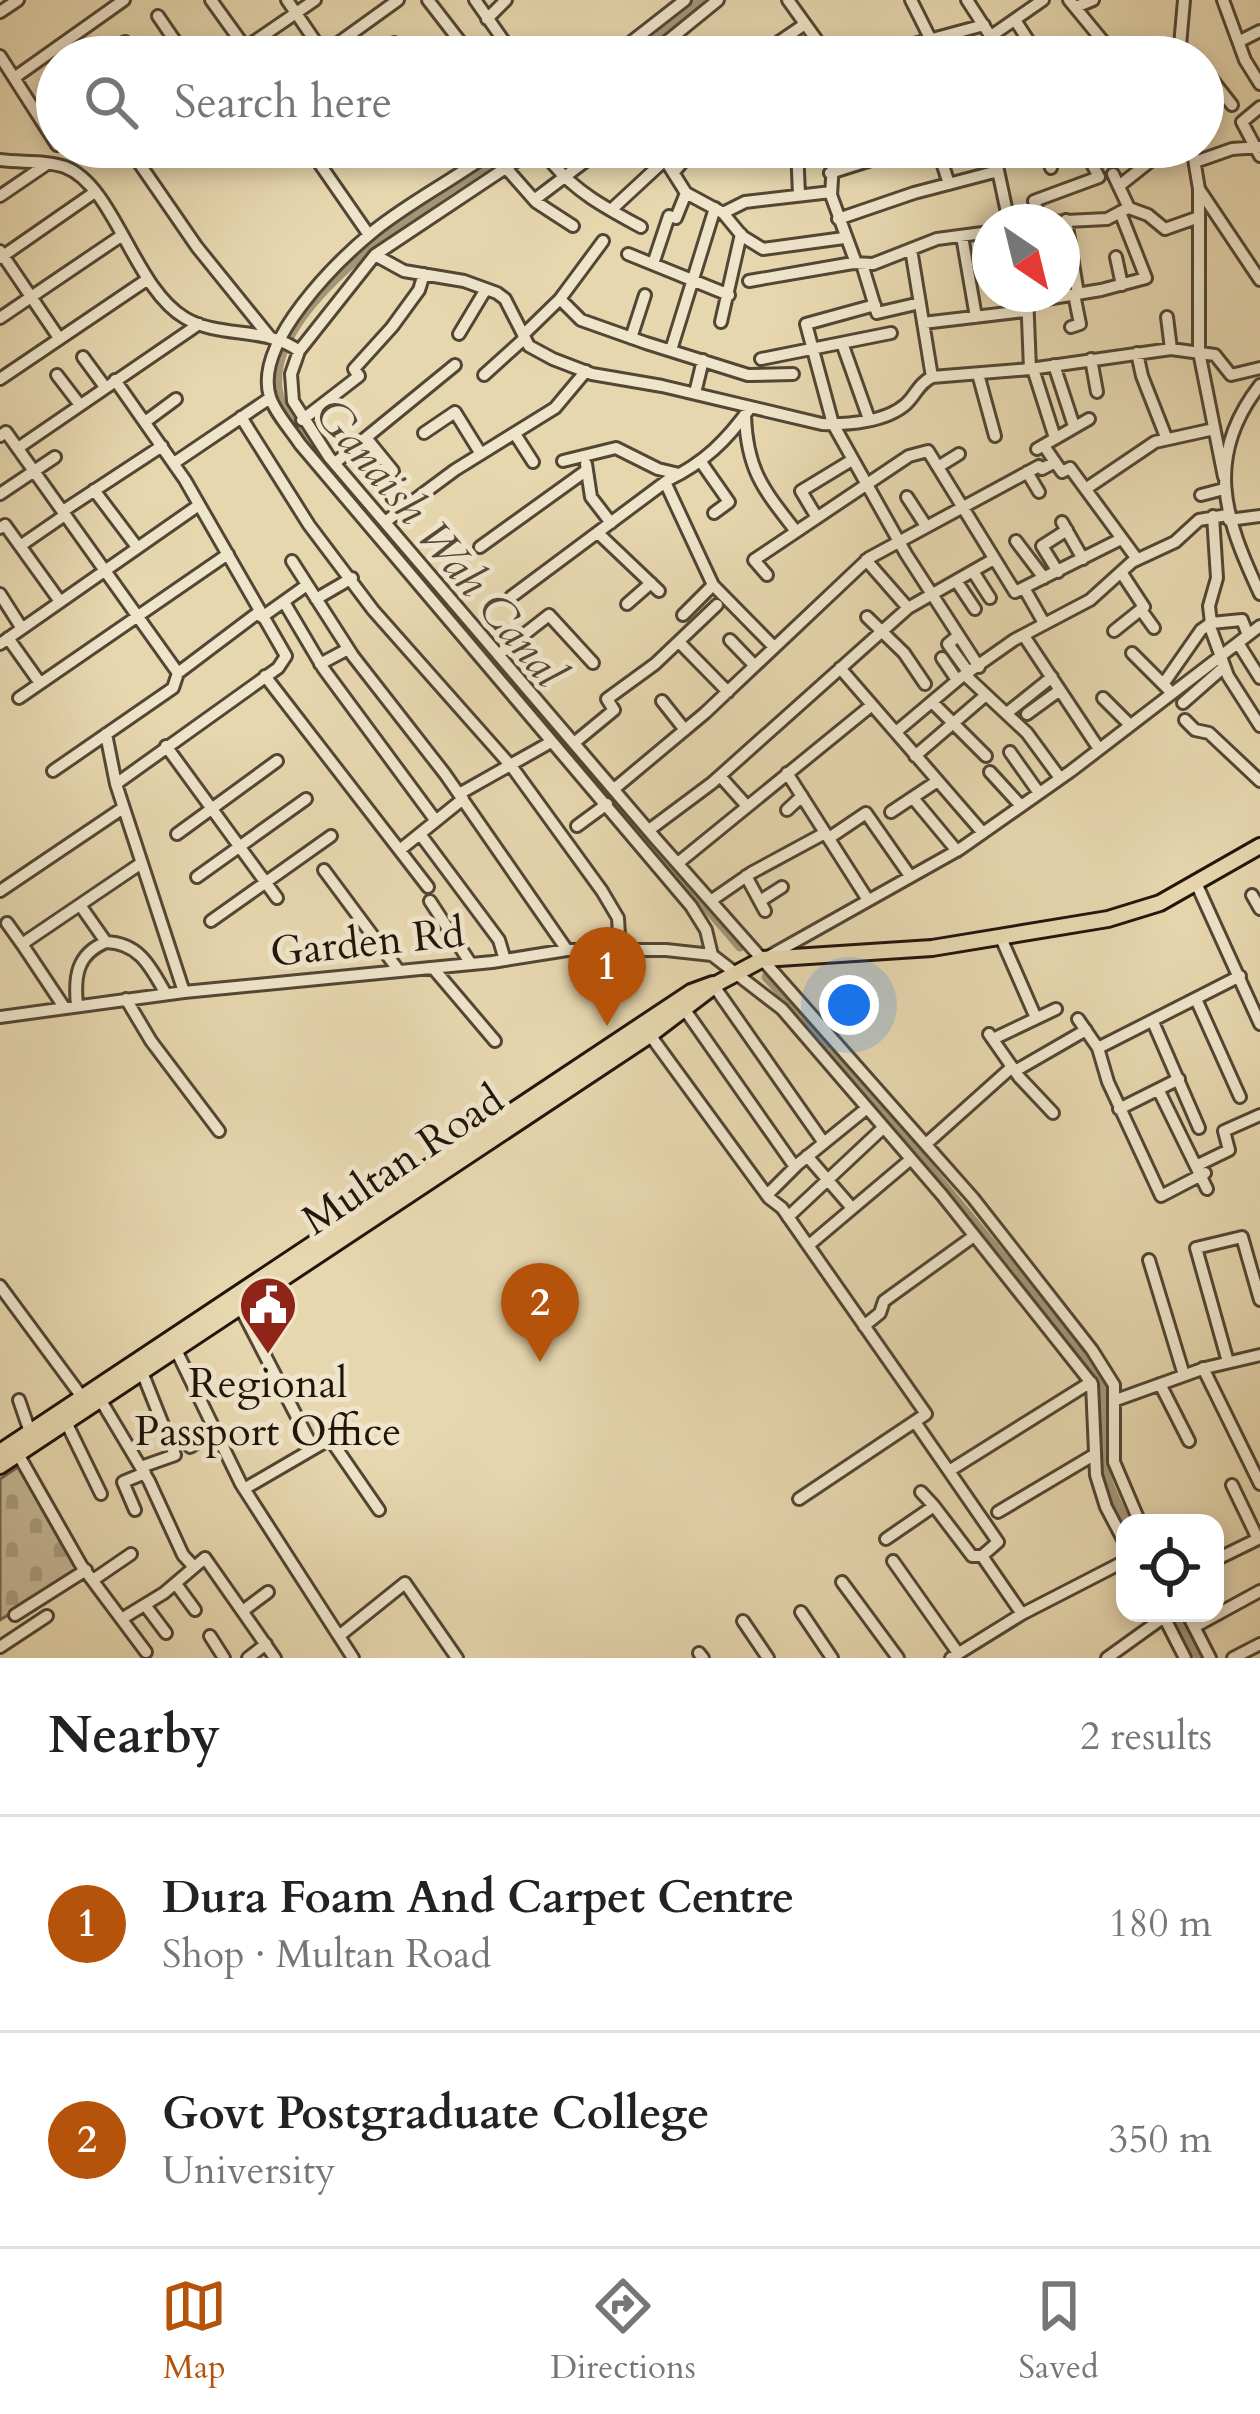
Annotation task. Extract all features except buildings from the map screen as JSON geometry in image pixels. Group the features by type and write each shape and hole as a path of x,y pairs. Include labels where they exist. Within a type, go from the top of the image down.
{"main road":[{"name":"Multan Road","path":"0,1466 650,1035 735,971 763,959 932,948 1108,920 1160,903 1260,846"},
{"name":"Multan Road","path":"0,1452 691,992 716,985"}],"street":[{"path":"0,13 18,0"},
{"path":"73,36 124,0"},
{"path":"211,0 237,36"},
{"path":"287,0 312,36"},
{"path":"268,36 315,0"},
{"path":"350,36 398,0"},
{"path":"428,0 456,36"},
{"path":"475,0 497,36"},
{"path":"487,19 506,0"},
{"path":"639,36 685,0"},
{"path":"674,36 718,0"},
{"path":"788,0 814,36"},
{"path":"911,0 929,36"},
{"path":"967,0 991,36"},
{"path":"946,36 988,31 1015,20 1043,0"},
{"path":"1093,0 1072,4 1099,36"},
{"path":"1223,0 1245,60 1260,84"},
{"path":"1182,36 1186,1"},
{"path":"158,16 172,36"},
{"path":"1015,20 1025,36"},
{"path":"788,36 805,24"},
{"path":"1240,41 1260,31"},
{"path":"0,56 36,112"},
{"path":"14,78 36,62"},
{"path":"1224,95 1232,105"},
{"path":"1258,150 1241,122 1260,107"},
{"path":"1224,152 1258,150"},
{"path":"2,162 36,164"},
{"path":"0,196 41,168"},
{"path":"62,168 76,172"},
{"path":"73,168 94,192 148,279 175,310 200,324 277,338"},
{"path":"142,168 197,247 277,338 299,351"},
{"path":"322,168 369,236"},
{"path":"468,168 369,236 325,278 277,338 270,398 300,445 691,906 706,929 712,955 782,1009 1091,1382 1114,1462 1136,1514"},
{"path":"556,168 641,227"},
{"path":"534,200 579,168"},
{"path":"611,210 656,168"},
{"path":"672,168 686,194 719,211 763,249 844,238"},
{"path":"674,172 677,168"},
{"path":"798,168 799,195"},
{"path":"831,168 831,192 844,238 859,263 877,313 920,303"},
{"path":"830,172 843,168"},
{"path":"944,168 949,184"},
{"path":"997,168 1005,204"},
{"path":"1035,204 1099,177 1094,168"},
{"path":"1080,293 1146,278 1116,180 1130,168"},
{"path":"1196,168 1199,352 1228,518 1260,594"},
{"path":"574,226 534,200 507,169 375,255 299,351 290,389 302,421 649,830 926,1144 1108,1370 1116,1400"},
{"path":"838,219 998,171"},
{"path":"1198,189 1260,280"},
{"path":"59,338 1,255 94,192"},
{"path":"671,350 719,211 745,202 831,192"},
{"path":"653,264 669,216 676,218 686,194"},
{"path":"1080,220 1107,219 1124,210 1148,215 1165,229 1199,217"},
{"path":"721,322 741,234"},
{"path":"749,281 873,264 937,239 972,235"},
{"path":"0,318 121,236"},
{"path":"962,236 976,316"},
{"path":"484,375 560,299 603,241"},
{"path":"911,249 932,377"},
{"path":"628,254 729,295"},
{"path":"375,255 404,271 487,289 505,298 537,353 586,371 695,394 747,411 833,424 869,419 907,404 923,381 932,377 1171,349 1215,355 1231,375 1260,368"},
{"path":"1232,266 1245,258"},
{"path":"1099,270 1117,262 1121,285"},
{"path":"302,421 359,376 354,369 392,327 424,274"},
{"path":"0,379 148,279"},
{"path":"459,334 487,289"},
{"path":"631,338 645,295"},
{"path":"560,299 581,320 748,375 789,374 781,356"},
{"path":"874,304 806,324 833,424 958,635 967,674"},
{"path":"923,323 991,312"},
{"path":"1028,312 1031,369 1045,445 1062,472 1070,468 1087,488 1137,560"},
{"path":"1072,327 1080,324 1078,312"},
{"path":"1167,317 1171,349"},
{"path":"18,448 200,324"},
{"path":"761,359 891,334"},
{"path":"842,344 869,419"},
{"path":"1137,352 1166,437"},
{"path":"82,357 146,422 286,656 278,668 116,784"},
{"path":"1091,359 1097,392"},
{"path":"695,394 703,360"},
{"path":"335,464 454,365"},
{"path":"1054,365 1074,426"},
{"path":"385,522 555,408 586,371"},
{"path":"979,374 995,436"},
{"path":"57,375 80,405"},
{"path":"1201,495 1224,483 1240,415 1260,386"},
{"path":"146,422 176,398"},
{"path":"173,463 270,398"},
{"path":"511,597 665,482 701,462 747,411"},
{"path":"747,411 747,450 754,473 795,530"},
{"path":"424,433 455,412 481,454"},
{"path":"241,417 309,525 373,610 512,767 618,918 620,952"},
{"path":"1045,445 1089,419"},
{"path":"1087,488 1166,437 1214,428"},
{"path":"0,436 6,432 178,673"},
{"path":"514,434 533,462"},
{"path":"367,439 393,471"},
{"path":"20,546 162,446"},
{"path":"563,461 616,448 658,470 680,474"},
{"path":"767,575 754,560 909,456 928,451 1015,592 1121,539"},
{"path":"938,466 959,454"},
{"path":"586,455 591,497 611,523"},
{"path":"0,494 55,457"},
{"path":"816,517 801,491 852,460"},
{"path":"701,462 729,502 714,513"},
{"path":"614,789 728,692 866,560 1027,472 1055,462"},
{"path":"480,547 586,470"},
{"path":"1027,472 1040,492"},
{"path":"665,482 712,585 774,647"},
{"path":"94,490 136,547"},
{"path":"908,497 926,526"},
{"path":"40,683 4,641 199,505"},
{"path":"1213,516 1217,578 1210,623 1222,662 1260,726"},
{"path":"896,732 967,674 1044,623 1090,600 1120,572 1175,542 1199,520 1260,516"},
{"path":"0,528 4,525 59,600"},
{"path":"1058,572 1042,546 1064,526 1084,560"},
{"path":"598,533 655,587 627,604"},
{"path":"1016,541 1044,578"},
{"path":"19,698 228,554"},
{"path":"649,830 719,776 908,608 994,559"},
{"path":"866,560 908,608"},
{"path":"292,561 349,649 461,797 567,950"},
{"path":"1114,631 1144,607 1120,572"},
{"path":"974,573 990,598"},
{"path":"316,598 352,578"},
{"path":"957,582 975,609"},
{"path":"53,771 173,688 178,673 307,585"},
{"path":"683,615 712,585"},
{"path":"1024,588 1044,623"},
{"path":"0,594 21,627"},
{"path":"284,602 320,664 436,821"},
{"path":"693,604 706,615"},
{"path":"574,742 614,710 607,699 717,605"},
{"path":"1141,610 1154,628"},
{"path":"498,655 549,615 593,663"},
{"path":"867,617 926,684"},
{"path":"1168,688 1191,640 1210,623 1242,620 1243,639 1260,678"},
{"path":"1183,704 1260,626"},
{"path":"1024,636 1100,749"},
{"path":"730,640 754,666"},
{"path":"679,642 728,692"},
{"path":"320,664 349,649"},
{"path":"1132,653 1168,688"},
{"path":"942,658 967,674 1027,733 1060,778"},
{"path":"763,959 957,850 1100,749 1168,688 1222,662"},
{"path":"840,668 983,833"},
{"path":"265,676 428,887"},
{"path":"1007,713 1052,677"},
{"path":"1028,714 1060,690"},
{"path":"915,756 986,695"},
{"path":"1103,698 1130,725"},
{"path":"662,701 685,730"},
{"path":"932,702 986,756"},
{"path":"678,863 872,705"},
{"path":"1185,720 1209,734 1260,781"},
{"path":"106,734 140,864 184,992"},
{"path":"400,849 461,797 551,742"},
{"path":"166,746 277,898"},
{"path":"1010,752 1039,793"},
{"path":"178,834 278,761"},
{"path":"990,772 1021,806"},
{"path":"787,773 868,900"},
{"path":"719,776 746,805"},
{"path":"891,812 936,782"},
{"path":"787,810 802,796"},
{"path":"913,798 957,850"},
{"path":"197,877 306,800"},
{"path":"578,826 607,804"},
{"path":"0,891 124,808"},
{"path":"712,900 746,876 866,813 910,876"},
{"path":"420,834 499,940 505,960"},
{"path":"211,921 331,836"},
{"path":"22,944 140,864"},
{"path":"324,870 400,971"},
{"path":"746,876 763,906 782,887"},
{"path":"1196,884 1260,1024"},
{"path":"1252,895 1260,909"},
{"path":"430,902 471,964"},
{"path":"80,905 106,942 135,950 147,962 166,994"},
{"path":"7,923 70,1006"},
{"path":"1001,938 1036,1018"},
{"path":"70,1006 81,960 106,942"},
{"name":"Garden Rd","path":"0,1017 567,950 712,955"},
{"path":"433,968 495,1041"},
{"path":"1098,1048 1240,976"},
{"path":"716,985 824,1142"},
{"path":"126,999 151,1041 219,1131"},
{"path":"1196,999 1240,1097"},
{"path":"1053,1113 991,1037 1055,1009"},
{"path":"685,1010 795,1167"},
{"path":"1154,1022 1199,1128"},
{"path":"926,1144 1014,1069 1082,1024 1098,1048 1119,1109 1161,1196 1229,1150 1224,1131 1260,1115"},
{"path":"650,1035 766,1195 788,1217 926,1414 800,1499"},
{"path":"1119,1109 1178,1079"},
{"path":"1159,1090 1207,1189"},
{"path":"766,1195 867,1108"},
{"path":"788,1217 883,1128"},
{"path":"807,1156 852,1208"},
{"path":"808,1245 910,1159"},
{"path":"864,1325 880,1312 884,1301 974,1236"},
{"path":"1228,1362 1196,1248 1242,1237 1260,1300"},
{"path":"1149,1260 1184,1375"},
{"path":"1,1288 82,1397"},
{"path":"240,1306 313,1448"},
{"path":"176,1349 244,1489 350,1653 334,1658"},
{"path":"1116,1526 1092,1456 1116,1400 1203,1368 1260,1355"},
{"path":"1203,1368 1227,1429 1260,1484"},
{"path":"135,1510 123,1482 175,1455 142,1372"},
{"path":"949,1471 1091,1382"},
{"path":"1160,1384 1189,1441"},
{"path":"100,1399 143,1470 183,1555 194,1567"},
{"path":"19,1400 31,1432"},
{"path":"66,1422 101,1494"},
{"path":"915,1422 998,1542 982,1556 972,1556 921,1492"},
{"path":"190,1448 215,1432"},
{"path":"244,1489 330,1439 379,1510"},
{"path":"18,1454 89,1575 146,1652"},
{"path":"998,1512 1092,1456"},
{"path":"1224,1556 1258,1539 1232,1485"},
{"path":"886,1539 934,1506"},
{"path":"0,1647 41,1620 20,1610 131,1554"},
{"path":"982,1556 1022,1614"},
{"path":"124,1618 205,1558 275,1658"},
{"path":"893,1562 954,1656 1116,1566"},
{"path":"842,1582 898,1658"},
{"path":"176,1583 194,1610"},
{"path":"339,1636 405,1583 457,1658"},
{"path":"1194,1627 1260,1591"},
{"path":"244,1610 268,1592"},
{"path":"145,1605 166,1633"},
{"path":"801,1612 832,1658"},
{"path":"743,1621 768,1658"},
{"path":"1107,1658 1154,1622"},
{"path":"1167,1622 1185,1658"},
{"path":"1192,1622 1210,1658"},
{"path":"210,1636 224,1658"},
{"path":"248,1658 266,1644"},
{"path":"1233,1658 1260,1644"}],"green space":[{"path":"21,1465 81,1569 0,1620 0,1479"}],"waterway":[{"name":"Ganaish Wah Canal","path":"655,36 700,0"},
{"name":"Ganaish Wah Canal","path":"484,168 409,219 331,283 302,318 283,353 280,398 302,434 740,947"},
{"name":"Ganaish Wah Canal","path":"766,977 830,1047 1098,1372 1104,1394 1104,1468 1123,1514"},
{"name":"Ganaish Wah Canal","path":"1180,1622 1199,1658"}],"place":[{"name":"Dura Foam And Carpet Centre","path":"607,1026"},
{"name":"Regional Passport Office","path":"268,1356"},
{"name":"Govt Postgraduate College","path":"540,1362"}]}
